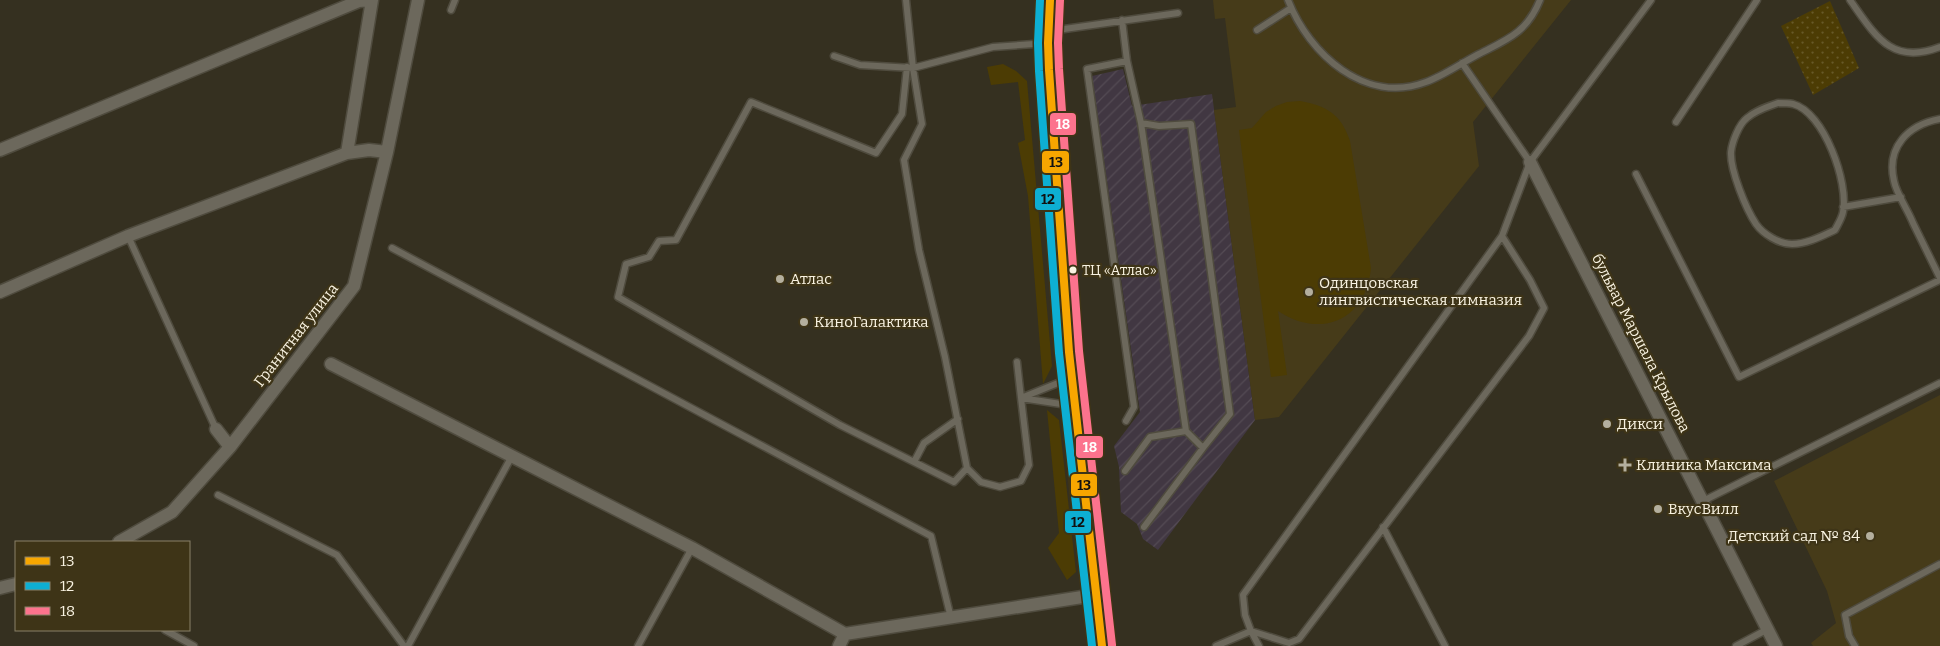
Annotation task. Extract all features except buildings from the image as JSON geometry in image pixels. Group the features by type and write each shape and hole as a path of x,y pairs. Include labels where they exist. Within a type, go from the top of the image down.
{"main road":[{"path":"1050,0 1048,37 1053,145 1074,402 1102,646"}],"street":[{"path":"0,150 359,1 372,0 347,153"},
{"name":"Гранитная улица","path":"121,541 172,512 230,447 354,286 387,152 418,0"},
{"path":"0,292 128,236 347,153 369,150 387,152"},
{"name":"бульвар Маршала Крылова","path":"1530,162 1776,646"},
{"path":"331,364 692,548 845,634 1095,595"},
{"path":"216,429 230,447"},
{"path":"0,588 15,584"},
{"path":"839,646 845,634"}],"lane":[{"path":"451,10 455,0"},
{"path":"906,0 910,67 922,124 904,160 919,250 945,357 967,468 981,482 1000,487 1021,481 1029,465 1017,362"},
{"path":"1288,0 1308,35 1325,56 1345,74 1368,84 1396,88 1426,82 1516,34 1534,16 1540,0"},
{"path":"1260,646 1251,631 1245,615 1243,595 1502,236 1530,162 1651,0"},
{"path":"1676,122 1757,0"},
{"path":"1850,0 1878,38 1896,51 1918,53 1940,47"},
{"path":"1257,30 1291,8"},
{"path":"834,56 860,65 910,67 993,47 1122,20 1178,13"},
{"path":"1122,20 1127,61 1141,123 1186,431 1203,448"},
{"path":"1126,422 1134,407 1087,68 1127,61"},
{"path":"1462,63 1530,162"},
{"path":"910,67 902,114 876,153 751,102 676,240 660,241 650,258 626,264 618,297 840,425 954,482 967,468"},
{"path":"1778,103 1794,104 1808,113 1823,132 1834,154 1841,174 1844,194 1843,207 1843,213 1835,230 1813,240 1791,244 1772,238 1756,224 1734,175 1731,152 1737,133 1745,119 1760,109 1778,103"},
{"path":"1636,174 1739,377 1940,279 1894,181 1892,157 1899,141 1908,132 1940,118"},
{"path":"1141,123 1159,126 1191,124 1230,414 1144,527"},
{"path":"1843,207 1901,197"},
{"path":"128,236 216,429"},
{"path":"1216,646 1251,631 1289,642 1299,639 1529,336 1544,308 1530,280 1502,236"},
{"path":"392,248 931,536 951,618"},
{"path":"1021,398 1058,383 1072,381"},
{"path":"1703,501 1940,383"},
{"path":"1021,398 1061,404 1074,402"},
{"path":"914,462 924,444 958,419"},
{"path":"1125,471 1150,437 1186,431"},
{"path":"408,646 512,456"},
{"path":"218,495 337,554 404,646"},
{"path":"1383,528 1445,646"},
{"path":"638,646 692,548"},
{"path":"1854,646 1849,636 1845,615 1940,564"},
{"path":"1736,646 1768,629"},
{"path":"168,631 194,646"}],"shaded area":[{"name":"Одинцовская лингвистическая гимназия","path":"1213,0 1571,0 1473,122 1479,166 1279,417 1255,420 1214,110 1236,107 1225,18 1215,19"},
{"path":"1830,1 1859,68 1813,95 1781,26"},
{"path":"1003,64 1016,71 1027,81 1052,366 1043,384 1028,196 1018,143 1025,140 1018,82 991,85 987,67"},
{"path":"1123,69 1132,106 1212,94 1255,420 1158,550 1143,539 1137,524 1121,512 1119,467 1114,446 1140,412 1092,76"},
{"path":"1300,101 1318,106 1332,113 1342,124 1350,141 1371,268 1367,286 1360,301 1350,312 1338,320 1325,324 1310,324 1278,311 1287,375 1271,377 1239,130 1252,128 1266,112 1276,106 1287,102"},
{"name":"Детский сад № 84","path":"1940,395 1940,646 1813,646 1811,643 1836,623 1827,591 1774,481"},
{"path":"1047,410 1059,420 1076,572 1067,580 1048,548 1059,533"}],"transit line":[{"name":"12","path":"1040,0 1039,71 1059,353 1092,646"},
{"name":"13","path":"1050,0 1049,70 1069,352 1102,646"},
{"name":"18","path":"1060,0 1059,69 1079,351 1112,645"}],"place":[{"name":"ТЦ «Атлас»","path":"1073,270"},
{"name":"Атлас","path":"780,279"},
{"name":"Одинцовская лингвистическая гимназия","path":"1309,292"},
{"name":"КиноГалактика","path":"804,322"},
{"name":"Дикси","path":"1607,424"},
{"name":"Клиника Максима","path":"1625,465"},
{"name":"ВкусВилл","path":"1658,509"},
{"name":"Детский сад № 84","path":"1870,536"}]}
